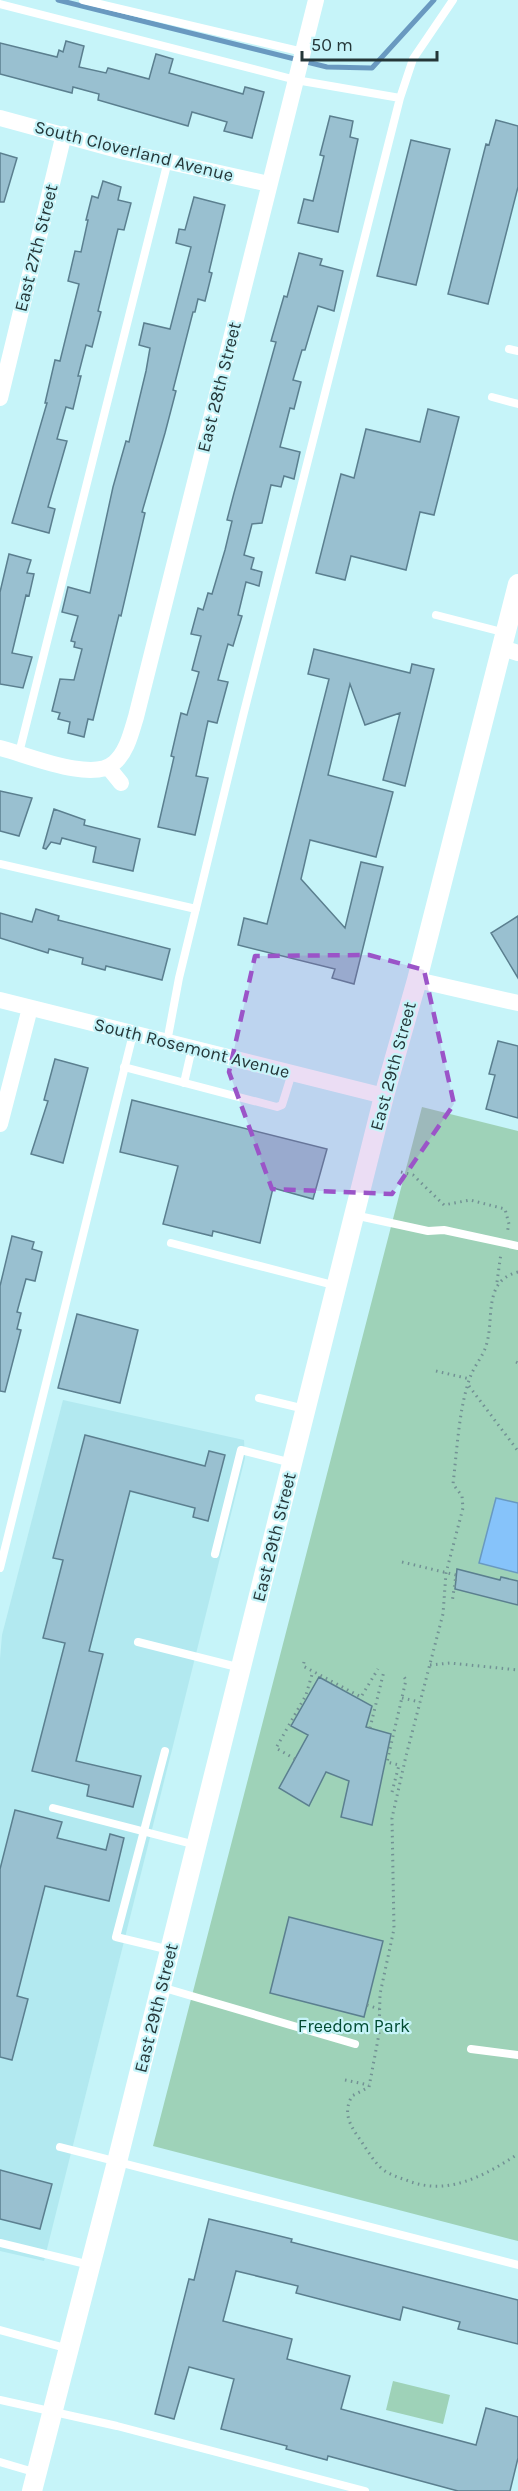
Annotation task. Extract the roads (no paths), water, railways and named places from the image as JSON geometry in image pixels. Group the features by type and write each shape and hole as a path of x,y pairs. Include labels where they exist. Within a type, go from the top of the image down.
{"street":[{"name":"East 28th Street","path":"108,767 122,752 136,717 316,0"},
{"name":"South Cloverland Avenue","path":"0,118 125,152 269,184"},
{"name":"East 27th Street","path":"0,398 64,134"},
{"name":"East 29th Street","path":"35,2482 384,1096 417,980 492,678 509,644 518,584"},
{"path":"0,748 75,769 91,771 108,767 121,783"},
{"path":"417,980 518,1003"},
{"name":"South Rosemont Avenue","path":"0,1000 384,1096"},
{"path":"0,1124 30,1008"}],"lane":[{"path":"84,0 303,52"},
{"path":"167,1042 196,909 288,532 400,98 413,59 453,0"},
{"path":"0,4 296,80 400,98"},
{"path":"19,753 168,161"},
{"path":"492,397 518,404"},
{"path":"436,615 509,644"},
{"path":"0,864 196,909"},
{"path":"0,1568 133,1034"},
{"path":"184,1083 192,1048"},
{"path":"124,1067 279,1107 292,1073"},
{"path":"354,1215 428,1231 444,1230 518,1246"},
{"path":"171,1243 337,1286"},
{"path":"259,1398 306,1410"},
{"path":"215,1554 241,1450 292,1463"},
{"path":"138,1642 241,1668"},
{"path":"165,1750 116,1937 170,1950"},
{"path":"53,1808 196,1845"},
{"path":"161,1987 355,2044"},
{"path":"471,2049 518,2055"},
{"path":"60,2147 518,2265"},
{"path":"0,2243 91,2265"},
{"path":"0,2330 69,2349"},
{"path":"0,2400 117,2426 365,2491"},
{"path":"0,2462 35,2482"}],"water":[{"path":"496,1498 518,1503 518,1573 479,1563"}],"waterway":[{"path":"58,0 327,67 372,68 434,0"}],"park label":[{"name":"Freedom Park","path":"354,2026"}]}
